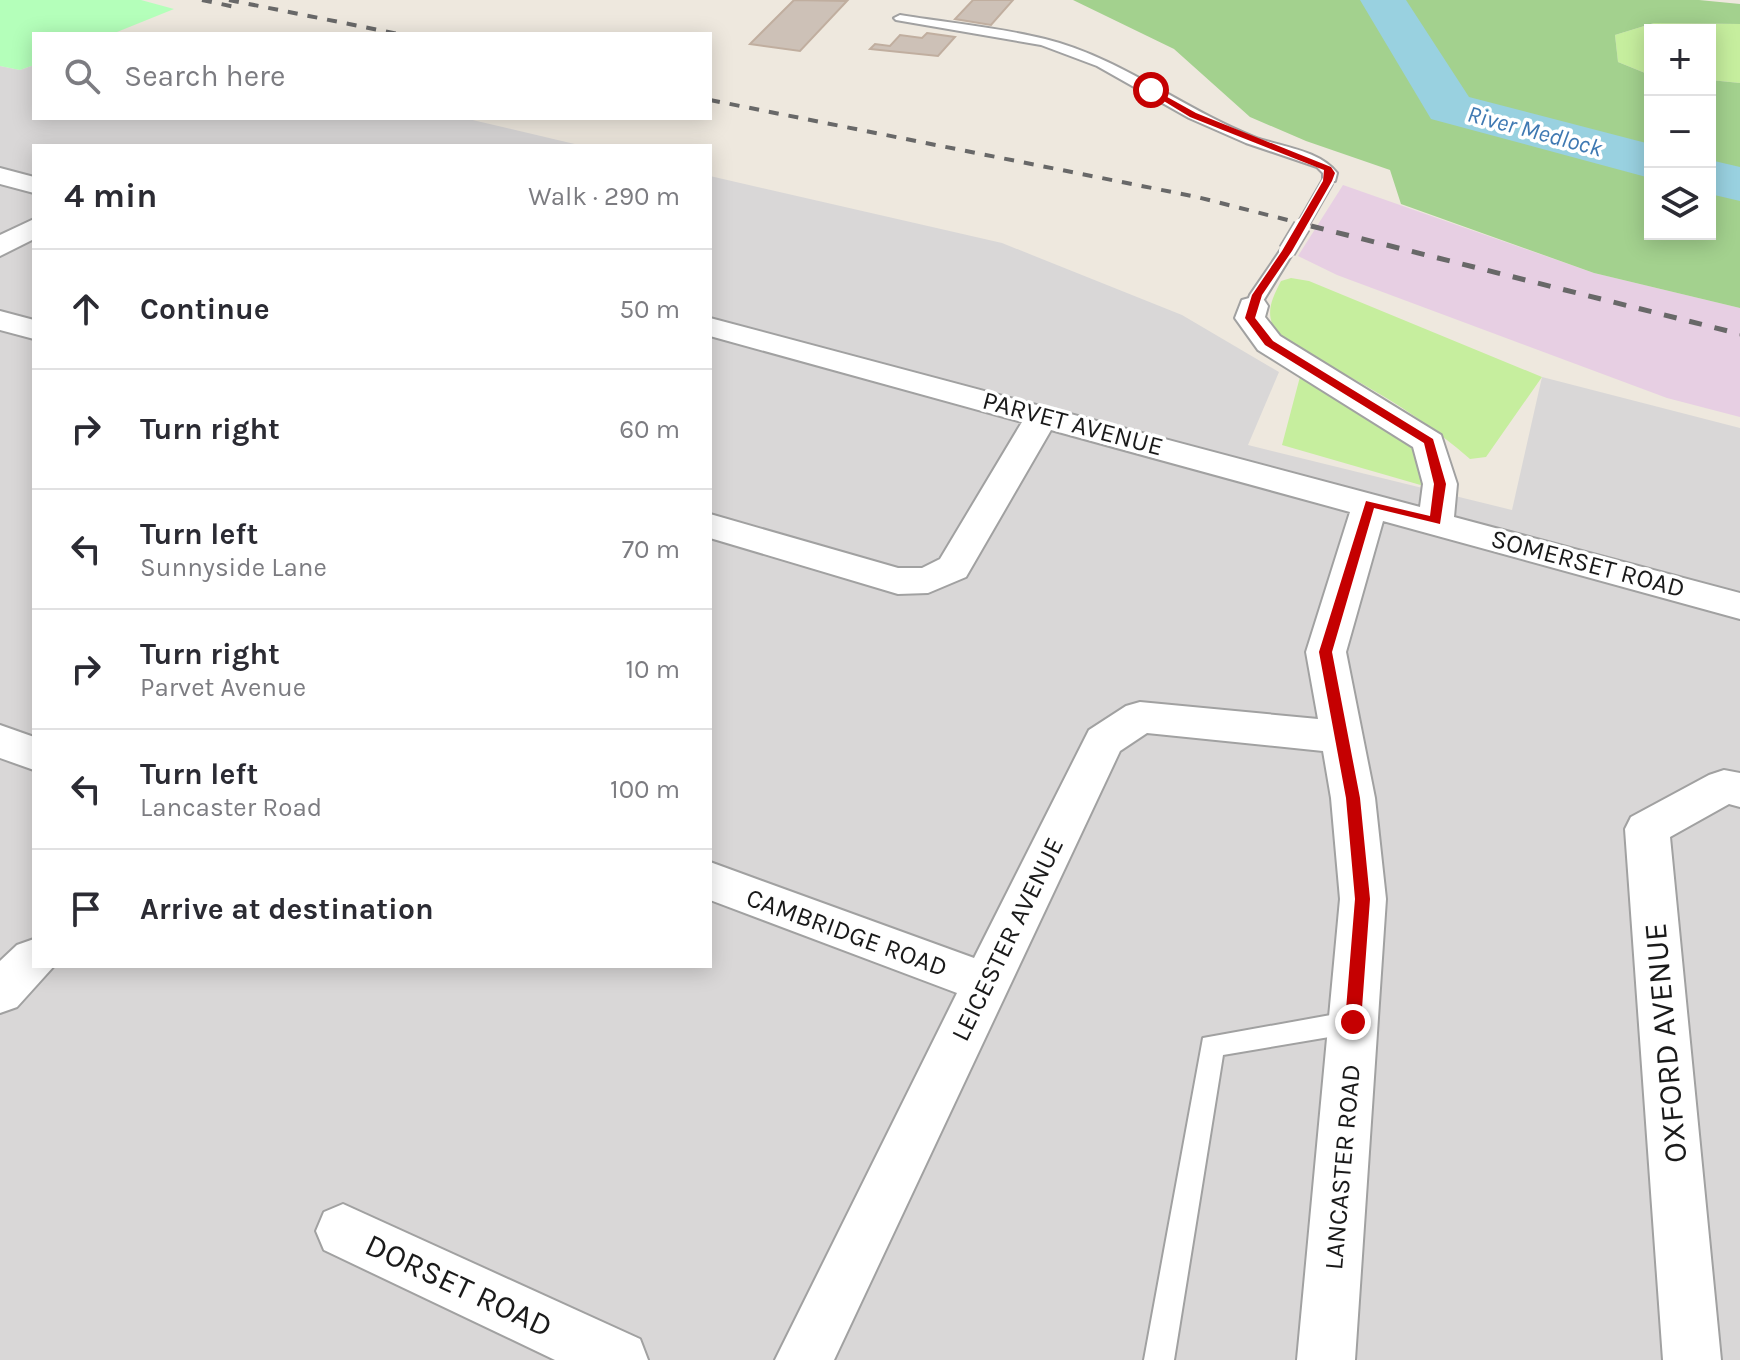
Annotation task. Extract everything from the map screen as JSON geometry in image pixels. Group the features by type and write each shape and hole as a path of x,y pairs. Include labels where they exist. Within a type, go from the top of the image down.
{"street":[{"path":"0,176 32,184"},
{"path":"0,247 32,228"},
{"path":"1253,306 1250,318 1269,343 1429,442 1440,484 1436,521"},
{"path":"0,320 32,329"},
{"name":"PARVET AVENUE","path":"712,328 1436,521"},
{"path":"712,527 898,581 928,580 953,568 1043,415"},
{"name":"LANCASTER ROAD","path":"1326,1360 1363,899 1353,798 1326,652 1370,503"},
{"name":"SOMERSET ROAD","path":"1436,521 1740,606"},
{"name":"LEICESTER AVENUE","path":"804,1360 1104,741 1140,717 1342,737"},
{"name":"OXFORD AVENUE","path":"1692,1360 1647,829 1724,787 1740,790"},
{"name":"CAMBRIDGE ROAD","path":"712,882 985,983"},
{"path":"0,992 32,961"},
{"name":"DORSET ROAD","path":"343,1231 619,1360"}],"lane":[{"path":"900,18 1044,42 1101,64 1193,115 1251,140 1322,164 1330,173 1328,181 1253,306"},
{"path":"1159,1360 1212,1046 1353,1022"}],"shaded area":[{"path":"0,66 20,70 32,66 32,120 472,120 574,144 32,144 32,968 712,968 712,176 1002,243 1182,315 1279,372 1248,445 1512,510 1542,377 1740,428 1740,1360 0,1360"},
{"path":"1343,185 1594,273 1740,308 1740,417 1667,398 1337,275 1298,256"}],"green space":[{"path":"0,0 141,0 174,9 117,32 32,32 32,66 20,70 0,66"},
{"path":"1073,0 1699,0 1740,4 1740,24 1654,23 1615,35 1618,62 1644,73 1644,240 1716,240 1716,81 1740,83 1740,308 1594,273 1401,204 1390,170 1306,141 1250,117 1174,49"},
{"path":"1654,23 1740,24 1740,83 1716,81 1716,24 1651,24"},
{"path":"1644,26 1644,73 1618,62 1615,35"},
{"path":"1291,278 1309,281 1542,377 1486,457 1470,459 1388,399 1284,342 1273,326 1270,312 1281,281"},
{"path":"1301,373 1411,441 1430,474 1424,486 1282,445"}],"building":[{"path":"794,0 847,1 800,51 750,44"},
{"path":"973,0 1013,0 991,25 955,19"},
{"path":"927,33 955,37 938,56 870,49 875,44 890,46 900,35 922,38"}],"waterway":[{"name":"River Medlock","path":"1383,0 1450,108 1644,159"},
{"name":"River Medlock","path":"1716,178 1740,184"}],"railway":[{"path":"202,0 240,8"},
{"path":"229,0 389,32"},
{"path":"712,100 1197,197 1319,228"},
{"path":"1311,226 1740,334"}],"route":[{"path":"1151,90 1193,115 1328,168 1328,181 1257,295 1250,318 1269,343 1429,442 1440,484 1436,521 1370,503 1326,652 1353,798 1363,899 1353,1022"}]}
